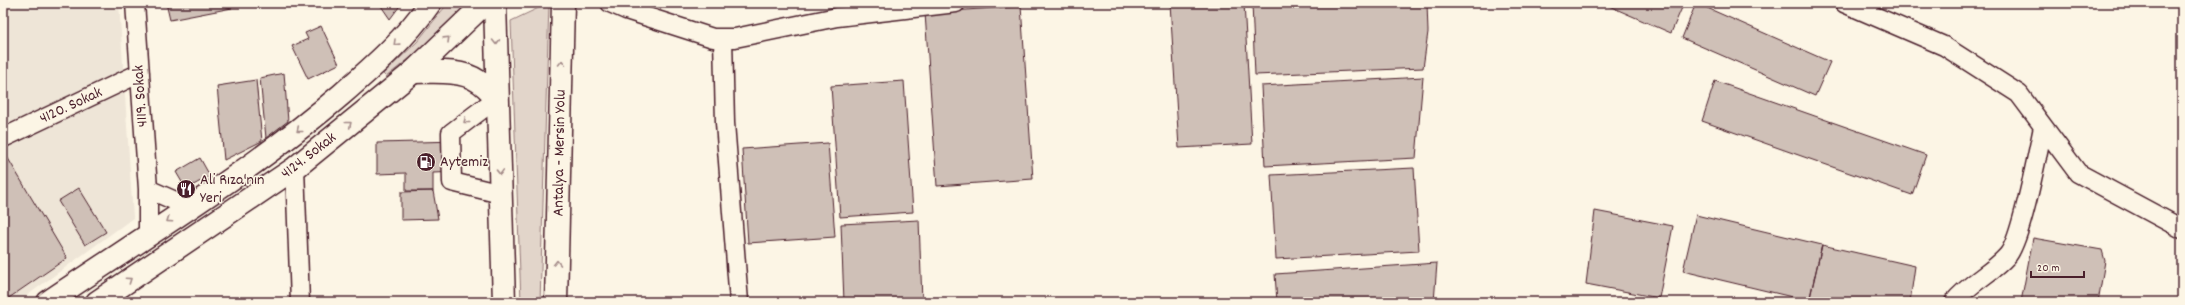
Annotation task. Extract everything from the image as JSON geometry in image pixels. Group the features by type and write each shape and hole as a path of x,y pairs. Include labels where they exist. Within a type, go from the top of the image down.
{"main road":[{"path":"48,302 281,144 323,110 411,29 430,3"},
{"name":"4124. Sokak","path":"101,301 295,168 413,72 485,3"},
{"path":"495,3 504,302"},
{"name":"Antalya - Mersin Yolu","path":"556,302 563,3"},
{"path":"413,72 436,72 466,76 477,80 497,98"}],"street":[{"name":"4119. Sokak","path":"134,3 148,189 148,235"},
{"path":"610,3 626,10 705,36 723,38 735,38 837,10 956,3"},
{"path":"1844,3 1944,46 2019,94 2078,173 2182,229"},
{"path":"723,38 725,123 739,302"},
{"name":"4120. Sokak","path":"3,138 140,73"},
{"path":"497,98 451,133 452,182 501,194"},
{"path":"1954,302 1963,290 2008,256 2017,235 2043,127"},
{"path":"295,168 300,302"},
{"path":"148,189 189,207"}],"shaded area":[{"path":"3,3 119,3 133,218 18,302 3,302"},
{"path":"448,3 469,3 425,46 386,77 383,74 417,42"},
{"path":"549,3 540,302 521,302 511,21"}],"building":[{"path":"166,3 231,3 232,8 170,20"},
{"path":"379,3 402,3 390,19"},
{"path":"1170,3 1244,3 1252,144 1179,148"},
{"path":"1252,3 1427,3 1428,32 1423,68 1255,75"},
{"path":"1602,3 1684,3 1671,33"},
{"path":"1696,3 1830,62 1815,96 1682,38"},
{"path":"1021,6 1033,179 937,186 925,13"},
{"path":"321,26 339,64 308,79 292,46 308,39 305,33"},
{"path":"284,73 288,121 266,138 260,78"},
{"path":"1423,77 1416,158 1265,166 1261,86"},
{"path":"256,80 262,141 224,160 217,86"},
{"path":"904,81 913,212 840,217 831,86"},
{"path":"1715,81 1926,155 1912,195 1702,121"},
{"path":"459,141 460,172 433,173 433,191 406,191 406,173 377,174 377,143"},
{"path":"828,143 835,237 748,243 742,149"},
{"path":"3,150 67,258 3,302"},
{"path":"200,158 210,176 186,189 176,172"},
{"path":"1414,168 1419,251 1276,259 1271,175"},
{"path":"79,188 106,232 85,245 58,201"},
{"path":"433,191 438,219 401,220 401,192"},
{"path":"1595,211 1673,226 1659,298 1586,284"},
{"path":"1696,215 1822,245 1809,301 1683,271"},
{"path":"919,220 922,302 844,302 841,224"},
{"path":"2033,238 2102,250 2105,261 2098,302 2021,302"},
{"path":"1822,245 1915,266 1910,302 1809,302"},
{"path":"1437,263 1434,302 1277,302 1275,274"}],"place":[{"name":"Aytemiz","path":"426,162"},
{"name":"Ali Rıza'nın Yeri","path":"186,189"}]}
